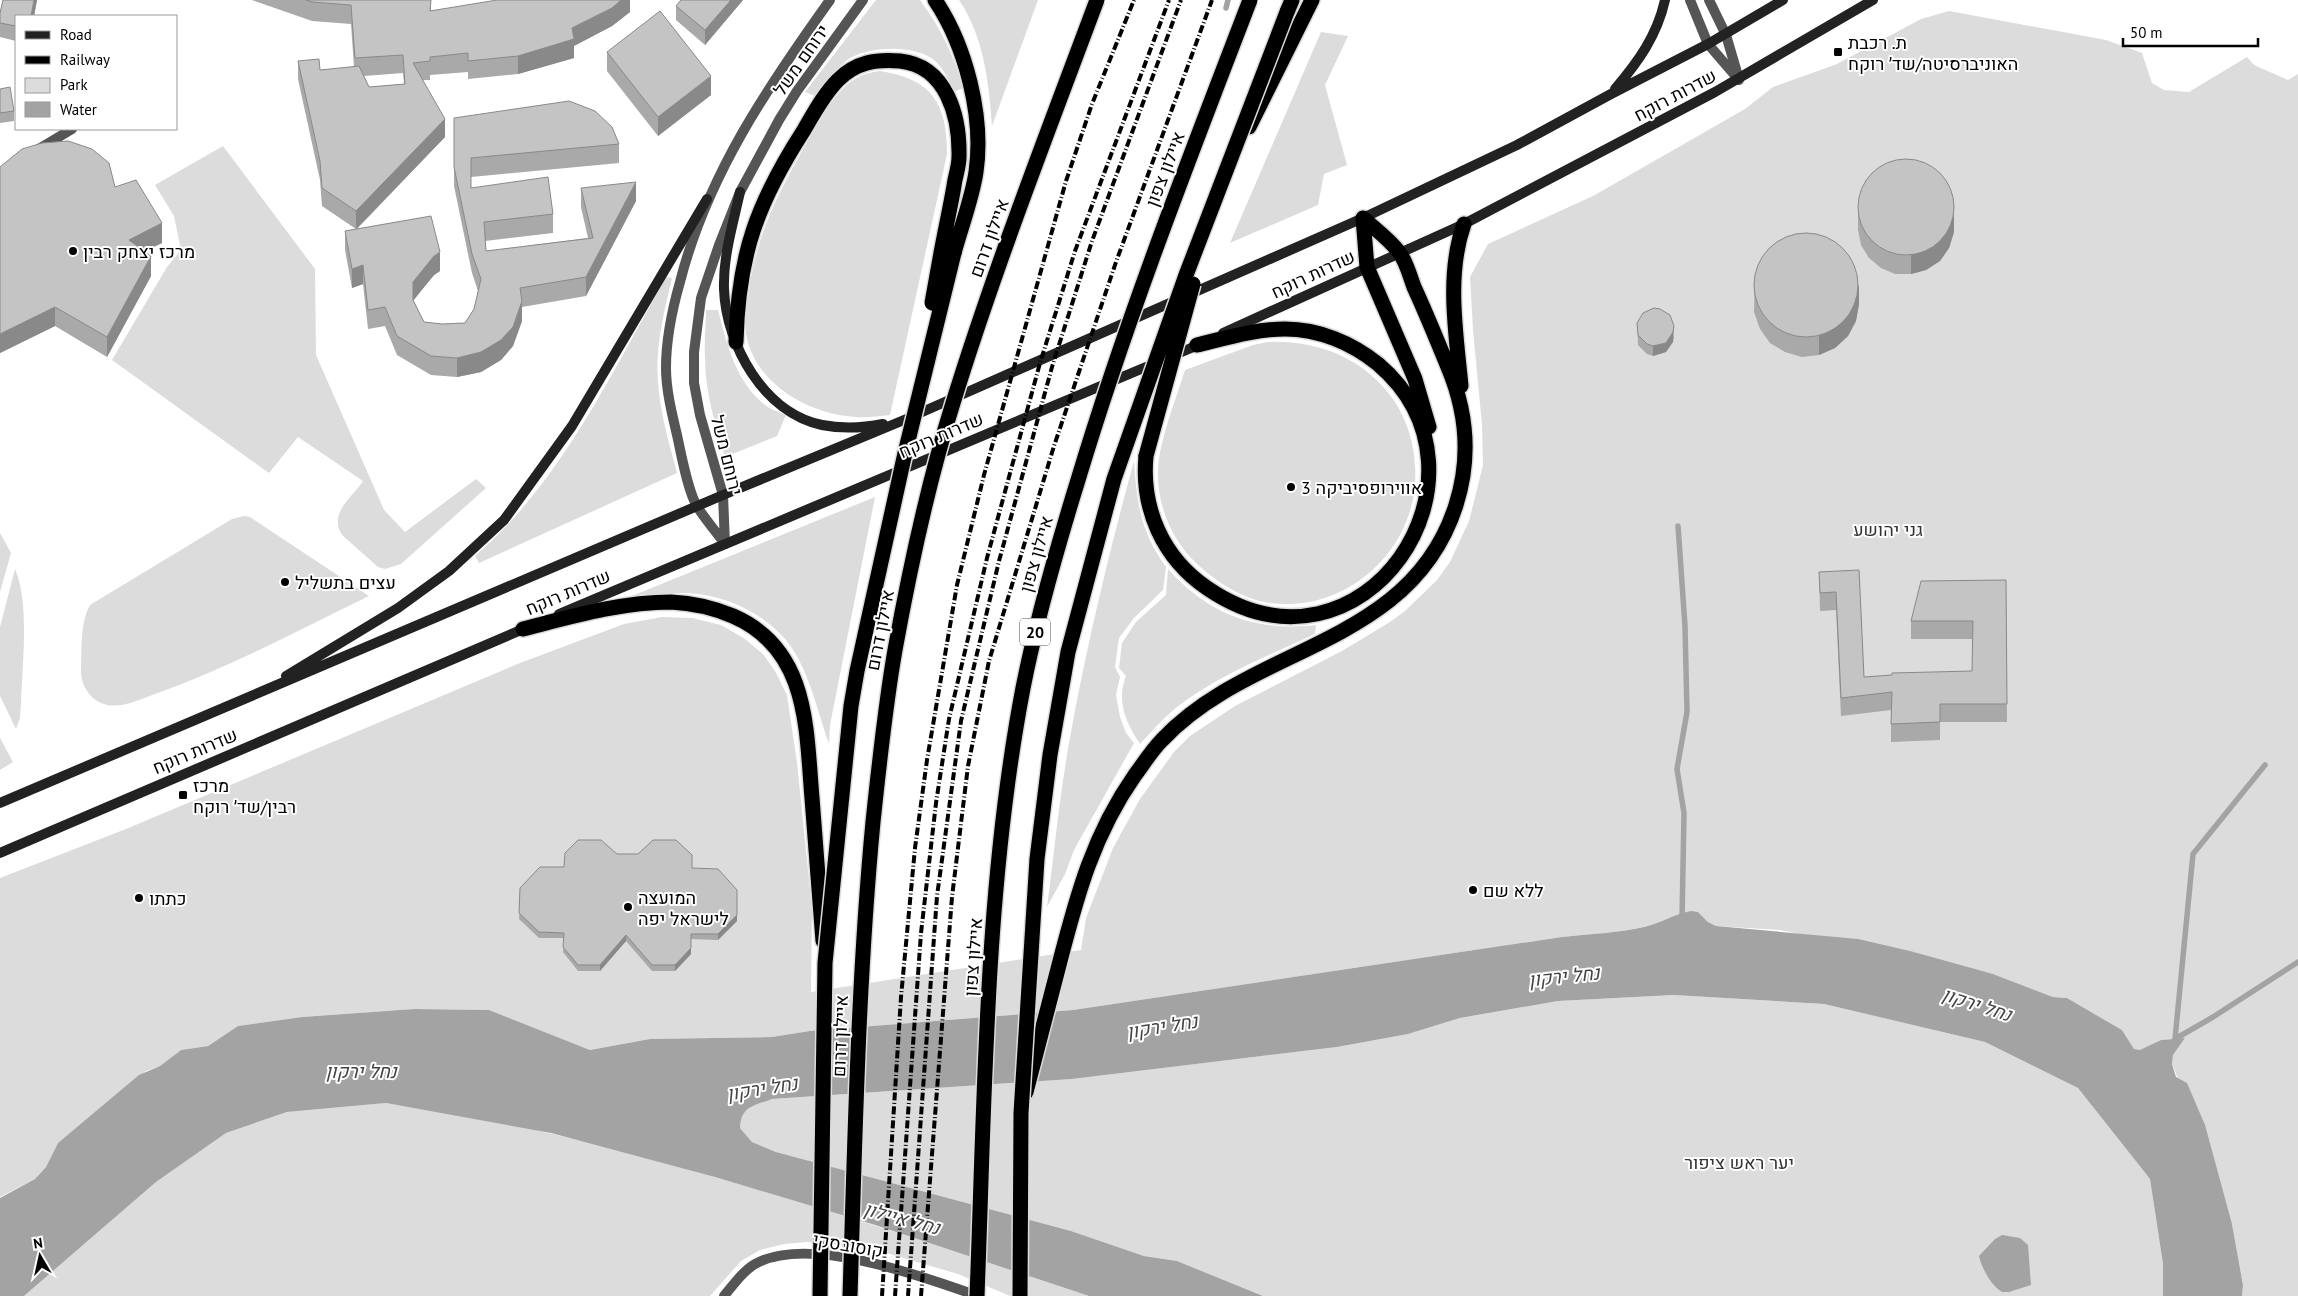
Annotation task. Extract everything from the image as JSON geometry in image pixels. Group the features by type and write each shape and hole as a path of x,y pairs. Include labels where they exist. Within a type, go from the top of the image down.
{"highway":[{"path":"935,0 946,16 959,48 974,96 978,134 976,172 948,253"},
{"name":"איילון דרום","path":"850,1296 860,982 866,896 884,718 897,642 929,492 951,406 1016,217 1097,0"},
{"name":"איילון צפון","path":"978,1296 995,907 1011,766 1033,640 1062,532 1115,365 1167,217 1250,0"},
{"path":"1228,168 1312,0"},
{"name":"20","path":"1020,1296 1020,1113 1037,858 1050,755 1072,637 1114,478 1186,275 1290,6"},
{"path":"736,342 741,274 747,247 765,198 790,152 823,99 838,80 850,70 864,63 882,60 904,62 920,66 933,75 943,86 957,120 959,160 948,253 857,671 825,963"},
{"path":"1217,196 1146,456 1145,473 1148,503 1155,525 1169,551 1184,569 1201,584 1222,598 1250,611 1294,617 1316,614 1340,606 1360,596 1382,579 1402,556 1416,532 1430,498 1434,480 1432,439 1415,379 1367,268 1364,218"},
{"path":"1364,218 1400,253 1456,387 1465,427"},
{"path":"1020,1113 1081,884 1100,832 1147,758 1161,740 1179,723 1205,704 1240,682 1362,620 1394,598 1424,568 1443,538 1459,494 1465,463 1465,427 1454,294 1458,242 1464,224"},
{"path":"1197,345 1260,331 1285,329 1305,331 1327,336 1352,346 1384,369 1401,389 1412,407 1425,440 1428,487 1424,508 1416,532"},
{"path":"522,629 596,612 654,603 690,604 726,614 756,628 781,653 793,677 802,704 808,746 825,963 820,1296"}],"main road":[{"path":"1611,94 1638,62 1651,42 1661,19 1665,0"},
{"name":"שדרות רוקח","path":"0,803 696,506 904,420 1364,218 1517,145 1726,35 1783,0"},
{"name":"שדרות רוקח","path":"0,853 522,629 1197,345 1464,224 1739,80 1873,0"},
{"path":"740,192 726,252 724,278 726,308 736,342 759,385 773,398 808,420 821,425 852,427 904,420"},
{"path":"254,695 398,608 449,571 504,520 572,426 707,200"}],"street":[{"name":"ירוחם משל","path":"725,544 696,506 673,418 666,370 668,338 674,302 693,236 707,200 739,137 776,76 830,0"},
{"name":"ירוחם משל","path":"725,544 723,495 700,415 694,384 694,352 701,298 740,192 797,90 863,0"},
{"path":"1690,0 1708,44 1739,80"},
{"path":"1710,0 1726,35 1739,80"},
{"path":"24,158 70,130"},
{"name":"קוסובסקי","path":"724,1296 746,1271 759,1262 799,1253 834,1256 861,1261 944,1284 978,1296"}],"green space":[{"path":"876,0 920,0 946,42 963,88 954,92 941,67 925,55 914,51 890,49 865,52 854,56 838,69 815,96 805,92"},
{"path":"959,0 1038,0 992,126 987,77 980,45"},
{"name":"גני יהושע","path":"1949,11 2106,40 2142,53 2152,83 2164,90 2189,92 2247,57 2254,65 2288,80 2298,74 2298,1296 2242,1296 2243,1285 2232,1224 2172,1063 2173,1055 2185,1038 2161,1040 2140,1051 2134,1049 2122,1030 2067,998 2053,997 1993,974 1780,930 1716,926 1708,922 1698,912 1684,913 1651,925 1623,931 1562,937 1073,1010 810,1031 772,1037 650,1039 590,1050 489,1010 414,1009 302,1017 238,1026 208,1046 181,1050 160,1066 146,1071 58,1143 46,1167 35,1179 0,1197 0,878 126,829 520,663 624,624 662,617 692,618 721,625 745,639 763,654 775,671 787,695 797,763 812,909 811,992 1081,950 1086,918 1113,848 1140,799 1174,752 1190,736 1235,706 1342,651 1390,622 1405,611 1437,580 1450,562 1469,521 1483,465 1482,425 1470,277 1488,244 1593,196 1745,109 1773,87 1837,64 1921,19"},
{"path":"1321,32 1348,36 1325,85 1347,165 1324,174 1318,205 1230,243"},
{"path":"880,71 912,80 924,87 933,96 940,107 944,121 947,154 890,415 855,417 819,410 802,403 786,393 760,368 751,352 745,328 749,289 756,254 766,223 796,162 829,105 838,94 858,77"},
{"path":"223,146 315,269 316,355 384,510 405,532 476,479 486,488 401,564 385,569 378,567 342,535 338,527 338,520 343,506 363,481 298,437 269,473 112,360 167,267 181,250 174,216 155,185"},
{"path":"666,277 672,278 663,317 657,369 663,417 677,473 479,563 475,556 506,527 559,461 604,388"},
{"path":"706,310 718,310 734,362 755,396 773,410 786,415 777,436 725,457 714,420 705,370"},
{"path":"1268,342 1305,344 1323,349 1340,355 1370,374 1383,387 1399,409 1409,432 1415,466 1414,496 1405,524 1391,549 1372,570 1349,587 1323,599 1294,604 1264,602 1245,596 1211,576 1196,563 1172,532 1163,507 1158,481 1159,457 1185,370 1253,345"},
{"path":"1134,461 1141,516 1150,541 1166,567 1163,590 1134,618 1119,638 1115,667 1120,677 1116,695 1120,717 1126,733 1134,743 1074,850 1065,874 1047,907 1062,788 1082,676 1115,532"},
{"path":"875,497 830,725 829,744 804,670 792,648 770,624 742,607 711,596 679,593 622,600"},
{"path":"244,516 250,517 369,596 264,648 183,684 126,704 113,706 101,703 91,696 84,686 81,674 83,628 90,605 232,519"},
{"path":"0,533 11,553 0,592"},
{"path":"15,569 20,583 24,617 20,718 16,729 0,696 0,627"},
{"path":"1168,569 1183,585 1200,598 1234,616 1273,626 1316,625 1315,634 1246,666 1196,693 1170,713 1140,744 1130,728 1122,703 1123,685 1126,676 1119,668 1122,643 1136,622 1166,595"},
{"path":"0,738 13,762 0,770"},
{"name":"יער ראש ציפור","path":"1675,995 1824,1004 1985,1042 2078,1088 2150,1179 2163,1264 2163,1296 1263,1296 1177,1261 1144,1256 1071,1231 776,1152 752,1142 740,1128 742,1115 745,1111 754,1105 772,1099 1072,1079 1337,1047 1408,1034 1460,1018 1558,1001"},
{"path":"386,1103 532,1129 621,1151 756,1189 890,1230 1089,1296 1010,1296 958,1274 873,1249 807,1242 784,1244 760,1250 741,1261 710,1296 24,1296 156,1182 226,1133 287,1112"}],"water":[{"path":"1691,911 1698,912 1708,922 1716,926 1858,939 1993,974 2053,997 2067,998 2122,1030 2134,1049 2140,1050 2161,1040 2185,1038 2173,1055 2172,1064 2176,1077 2187,1083 2205,1125 2232,1224 2243,1285 2242,1296 2163,1296 2163,1264 2150,1179 2078,1088 1985,1042 1824,1004 1674,995 1558,1001 1460,1018 1408,1034 1337,1047 1072,1079 772,1099 754,1105 743,1115 740,1128 752,1142 776,1152 1071,1231 1144,1256 1177,1261 1263,1296 1089,1296 875,1225 715,1177 551,1133 386,1103 287,1112 226,1133 156,1182 24,1296 0,1296 0,1198 35,1179 46,1167 58,1143 139,1075 160,1066 181,1050 208,1046 238,1026 302,1017 414,1009 489,1010 590,1050 650,1039 772,1037 810,1031 1073,1010 1562,937 1624,931 1644,927"},
{"path":"2002,1235 2020,1238 2028,1245 2031,1285 2009,1292 2002,1292 1994,1285 1982,1266 1979,1256 1995,1239"}],"building":[{"path":"3,0 34,0 31,15 15,15 15,26 0,23"},
{"path":"306,0 431,0 430,11 497,0 621,0 612,8 572,28 574,39 518,56 468,61 468,53 430,57 430,61 413,63 445,119 356,211 322,188 320,161 298,61 319,59 320,70 359,66 369,87 405,84 403,55 355,58 351,5"},
{"path":"681,0 731,0 705,30 676,6"},
{"path":"660,11 711,76 658,117 607,52"},
{"path":"10,87 14,111 0,113 0,89"},
{"path":"569,101 595,111 612,127 619,144 471,158 471,188 548,177 553,214 484,222 486,251 593,238 581,188 636,182 586,277 520,288 522,301 513,327 501,340 481,352 457,358 431,356 397,336 385,307 368,310 363,265 352,269 345,231 431,216 440,252 434,256 413,282 413,300 424,322 442,324 465,323 474,309 481,279 472,254 454,167 454,118"},
{"name":"מרכז יצחק רבין","path":"68,141 92,149 109,163 115,187 136,180 162,223 129,240 151,256 107,337 55,307 0,334 0,167 22,149 42,143"},
{"path":"1906,159 1924,163 1940,173 1950,189 1954,207 1950,225 1940,241 1924,251 1906,255 1888,251 1872,241 1862,225 1858,207 1862,189 1872,173 1888,163"},
{"path":"1806,233 1826,237 1843,248 1854,265 1858,285 1854,305 1843,322 1826,333 1806,337 1786,333 1769,322 1758,305 1754,285 1758,265 1769,248 1786,237"},
{"path":"1654,308 1670,315 1674,326 1673,332 1666,343 1653,346 1647,344 1638,335 1637,323 1643,313"},
{"path":"1859,570 1864,677 1892,675 1892,673 1972,671 1973,621 1911,621 1921,581 2006,580 2007,704 1940,704 1940,722 1891,724 1892,692 1841,698 1836,592 1820,593 1819,572"},
{"name":"המועצה לישראל יפה","path":"578,840 601,840 617,854 638,854 653,840 676,840 692,855 692,868 718,869 737,890 737,915 718,934 691,934 691,948 675,965 652,965 626,935 600,965 578,965 563,947 564,933 539,932 519,913 520,888 540,867 564,867 565,853"}],"waterway":[{"path":"1226,8 1228,0"},
{"path":"1678,526 1685,626 1687,712 1677,769 1684,813 1682,920"},
{"path":"2175,1039 2193,854 2265,765"},
{"path":"2175,1039 2213,1017 2298,962"}],"railway":[{"path":"882,1296 901,997 915,848 927,760 957,585 984,475 1066,181 1092,104 1134,0"},
{"path":"895,1296 921,933 936,803 949,719 987,558 1040,363 1075,251 1169,0"},
{"path":"908,1296 937,896 961,721 999,561 1052,367 1092,241 1181,0"},
{"path":"921,1296 952,897 968,766 989,661 1054,446 1116,262 1212,0"}],"place":[{"name":"ת. רכבת האוניברסיטה/שד׳ רוקח","path":"1838,52"},
{"name":"מרכז יצחק רבין","path":"73,251"},
{"name":"אווירופסיביקה 3","path":"1291,487"},
{"name":"עצים בתשליל","path":"285,582"},
{"name":"מרכז רבין/שד׳ רוקח","path":"183,795"},
{"name":"ללא שם","path":"1473,890"},
{"name":"כתתו","path":"139,898"},
{"name":"המועצה לישראל יפה","path":"628,907"}],"water label":[{"name":"נחל ירקון","path":"1564,976"},
{"name":"נחל ירקון","path":"1977,1004"},
{"name":"נחל ירקון","path":"1162,1026"},
{"name":"נחל ירקון","path":"361,1071"},
{"name":"נחל ירקון","path":"762,1088"},
{"name":"נחל איילון","path":"902,1218"}]}
